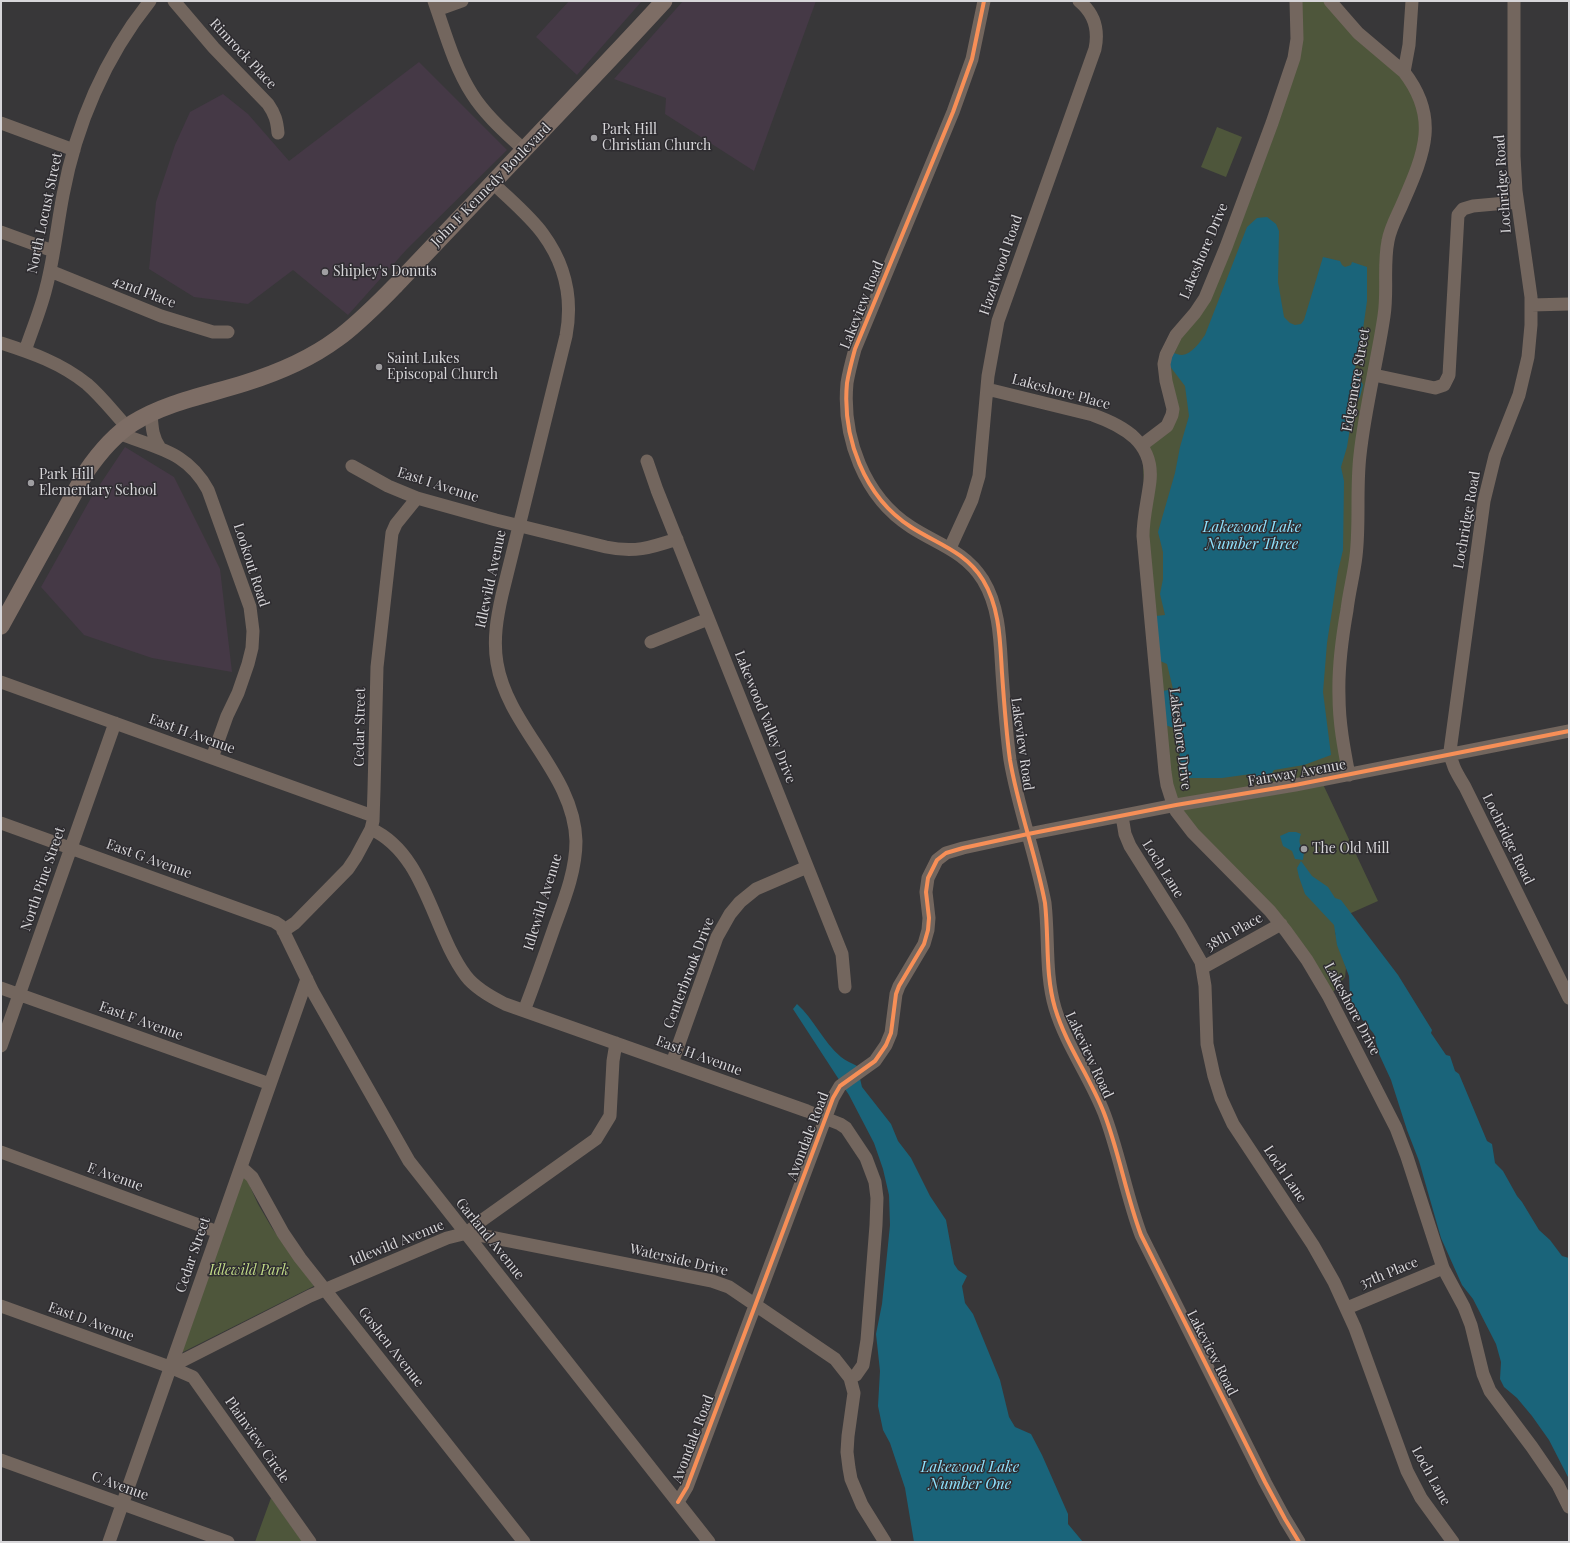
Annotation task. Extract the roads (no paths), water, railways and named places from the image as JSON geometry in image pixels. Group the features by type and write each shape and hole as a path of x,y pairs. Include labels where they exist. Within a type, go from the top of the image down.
{"main road":[{"name":"John F Kennedy Boulevard","path":"1,626 86,472 103,450 123,430 151,413 172,405 291,366 326,346 363,319 664,1"}],"street":[{"name":"North Locust Street","path":"25,351 42,303 50,271 64,189 85,116 97,85 128,31 150,1"},
{"name":"Rimrock Place","path":"174,1 214,48 268,104 274,112 278,133"},
{"path":"462,1 436,5 458,66 472,94 486,113 524,150"},
{"name":"Lakeview Road","path":"984,1 972,59 966,77 855,349 850,366 847,388 847,416 850,437 855,454 865,476 887,506 908,526 950,548 972,567 982,579 992,599 999,626 1006,730 1010,761 1045,903 1048,926 1051,991 1061,1026 1094,1090 1104,1113 1131,1208 1141,1235 1265,1482 1299,1542"},
{"name":"Hazelwood Road","path":"950,548 966,517 976,491 979,476 992,348 998,321 1096,49 1096,24 1090,12 1080,1"},
{"name":"Lakeshore Drive","path":"1296,1 1296,39 1294,58 1272,123 1226,247 1205,298 1195,313 1176,335 1170,346 1164,364 1166,381 1173,409 1172,415 1167,426 1142,445 1146,452 1150,468 1150,480 1145,508 1143,536 1165,772 1170,795 1173,804 1176,805 1176,811 1193,833 1281,924 1308,960 1329,997 1396,1128 1443,1268 1464,1307 1471,1325 1490,1391 1532,1447 1558,1485 1569,1507"},
{"path":"1330,1 1358,33 1404,72 1409,45 1412,1"},
{"name":"Lochridge Road","path":"1514,1 1514,156 1517,202 1528,271 1531,305 1530,331 1525,374 1512,416 1493,463 1484,501 1450,744 1450,755 1455,770 1465,787 1569,998"},
{"name":"Edgemere Street","path":"1349,775 1340,727 1338,696 1339,674 1347,610 1358,544 1359,457 1384,315 1386,294 1385,259 1388,239 1415,173 1425,135 1425,121 1421,102 1414,85 1404,72"},
{"path":"1,123 74,150"},
{"name":"Idlewild Avenue","path":"492,183 542,233 558,260 568,296 566,336 496,621 496,663 500,680 513,708 558,781 569,803 576,840 575,857 571,878 524,1011"},
{"path":"1374,375 1435,388 1444,385 1450,376 1458,215 1463,209 1473,206 1517,202"},
{"path":"1,232 53,251"},
{"name":"42nd Place","path":"50,271 161,316 213,332 228,332"},
{"path":"1531,305 1569,304"},
{"path":"1,343 46,359 78,377 102,399 123,430"},
{"name":"Lakeshore Place","path":"987,389 1106,419 1132,434 1142,445"},
{"path":"151,413 153,435 160,448"},
{"name":"Lookout Road","path":"123,430 180,457 200,476 208,490 244,590 252,619 252,648 248,664 212,758"},
{"name":"Lakewood Valley Drive","path":"648,461 708,619 842,954 845,987"},
{"name":"East I Avenue","path":"352,466 388,486 417,498 619,550 648,548 677,539"},
{"name":"Cedar Street","path":"283,931 295,923 348,870 371,829 373,816 377,667 392,533 396,524 417,498"},
{"path":"651,642 708,619"},
{"name":"East H Avenue","path":"1,682 373,816"},
{"name":"North Pine Street","path":"1,1046 115,723"},
{"name":"Fairway Avenue","path":"1028,834 1176,805 1349,775 1569,731"},
{"name":"Loch Lane","path":"1122,816 1125,834 1130,846 1194,950 1202,968 1206,999 1207,1044 1214,1076 1221,1098 1233,1124 1313,1245 1347,1308 1407,1471 1421,1498 1453,1542"},
{"name":"East G Avenue","path":"1,823 275,922 281,926 283,931"},
{"name":"East H Avenue","path":"371,829 392,841 411,868 424,892 455,960 466,976 480,989 498,1000 524,1011 826,1118 846,1128 871,1168 877,1198 876,1232 867,1340 863,1365 856,1375 850,1378"},
{"name":"Avondale Road","path":"678,1502 687,1487 834,1098 840,1086 875,1061 886,1045 891,1033 896,994 899,986 924,944 929,918 926,892 928,878 932,867 938,860 953,850 1028,834"},
{"name":"Centerbrook Drive","path":"672,1063 718,937 730,914 740,902 756,889 808,867"},
{"name":"38th Place","path":"1202,968 1281,924"},
{"name":"Garland Avenue","path":"283,931 306,979 409,1161 709,1542"},
{"name":"Cedar Street","path":"109,1542 306,979"},
{"name":"East F Avenue","path":"1,988 270,1084"},
{"name":"Idlewild Avenue","path":"170,1367 325,1290 447,1238 467,1233 481,1221 596,1139 610,1116 613,1061 616,1044"},
{"name":"E Avenue","path":"1,1152 218,1232"},
{"name":"Goshen Avenue","path":"241,1167 252,1177 283,1233 300,1258 524,1542"},
{"name":"Waterside Drive","path":"467,1233 712,1281 729,1287 756,1304 835,1360 850,1378 854,1393 847,1452 851,1479 862,1505 885,1542"},
{"name":"37th Place","path":"1347,1308 1443,1268"},
{"name":"East D Avenue","path":"1,1306 170,1367"},
{"name":"Plainview Circle","path":"170,1367 189,1374 196,1380 310,1542"},
{"name":"C Avenue","path":"1,1460 228,1542"}],"water":[{"name":"Lakewood Lake Number Three","path":"1267,217 1276,224 1279,231 1278,282 1284,317 1290,323 1295,325 1301,324 1304,320 1323,257 1340,261 1345,267 1351,265 1352,262 1367,267 1367,301 1360,350 1355,368 1363,385 1360,397 1351,405 1352,416 1347,447 1341,467 1344,481 1343,550 1338,571 1327,643 1323,692 1331,755 1304,765 1274,770 1270,776 1256,777 1251,774 1222,778 1189,778 1185,776 1181,769 1177,729 1165,725 1163,691 1173,689 1167,664 1158,660 1156,616 1165,615 1160,594 1163,579 1163,552 1158,532 1189,416 1185,386 1169,365 1172,353 1182,355 1186,354 1195,347 1205,335 1247,227 1257,218"},
{"path":"1289,832 1301,834 1300,841 1304,852 1303,860 1295,859 1292,851 1283,846 1280,836"},
{"path":"1301,861 1312,876 1328,887 1335,898 1341,900 1398,975 1432,1030 1431,1033 1446,1055 1450,1056 1455,1071 1459,1074 1487,1141 1492,1144 1495,1163 1503,1171 1539,1230 1550,1240 1562,1256 1569,1258 1569,1479 1549,1440 1517,1398 1504,1387 1500,1379 1501,1362 1496,1344 1473,1299 1462,1285 1441,1238 1419,1161 1407,1130 1391,1080 1379,1054 1374,1034 1357,1013 1350,998 1349,976 1337,945 1334,925 1305,894 1297,868"},
{"name":"Lakewood Lake Number One","path":"797,1004 809,1016 835,1051 843,1058 857,1066 862,1087 891,1124 898,1141 911,1158 930,1196 946,1220 954,1264 958,1270 967,1276 962,1286 965,1303 973,1314 1000,1380 1009,1417 1015,1427 1031,1434 1068,1514 1068,1524 1083,1542 914,1542 905,1488 890,1443 883,1430 878,1406 880,1371 876,1334 882,1304 890,1225 889,1195 883,1169 874,1143 849,1095 793,1009"}],"place":[{"name":"Park Hill Christian Church","path":"594,138"},
{"name":"Shipley's Donuts","path":"325,272"},
{"name":"Saint Lukes Episcopal Church","path":"379,367"},
{"name":"Park Hill Elementary School","path":"31,483"},
{"name":"The Old Mill","path":"1304,849"}],"park label":[{"name":"Idlewild Park","path":"249,1271"}]}
